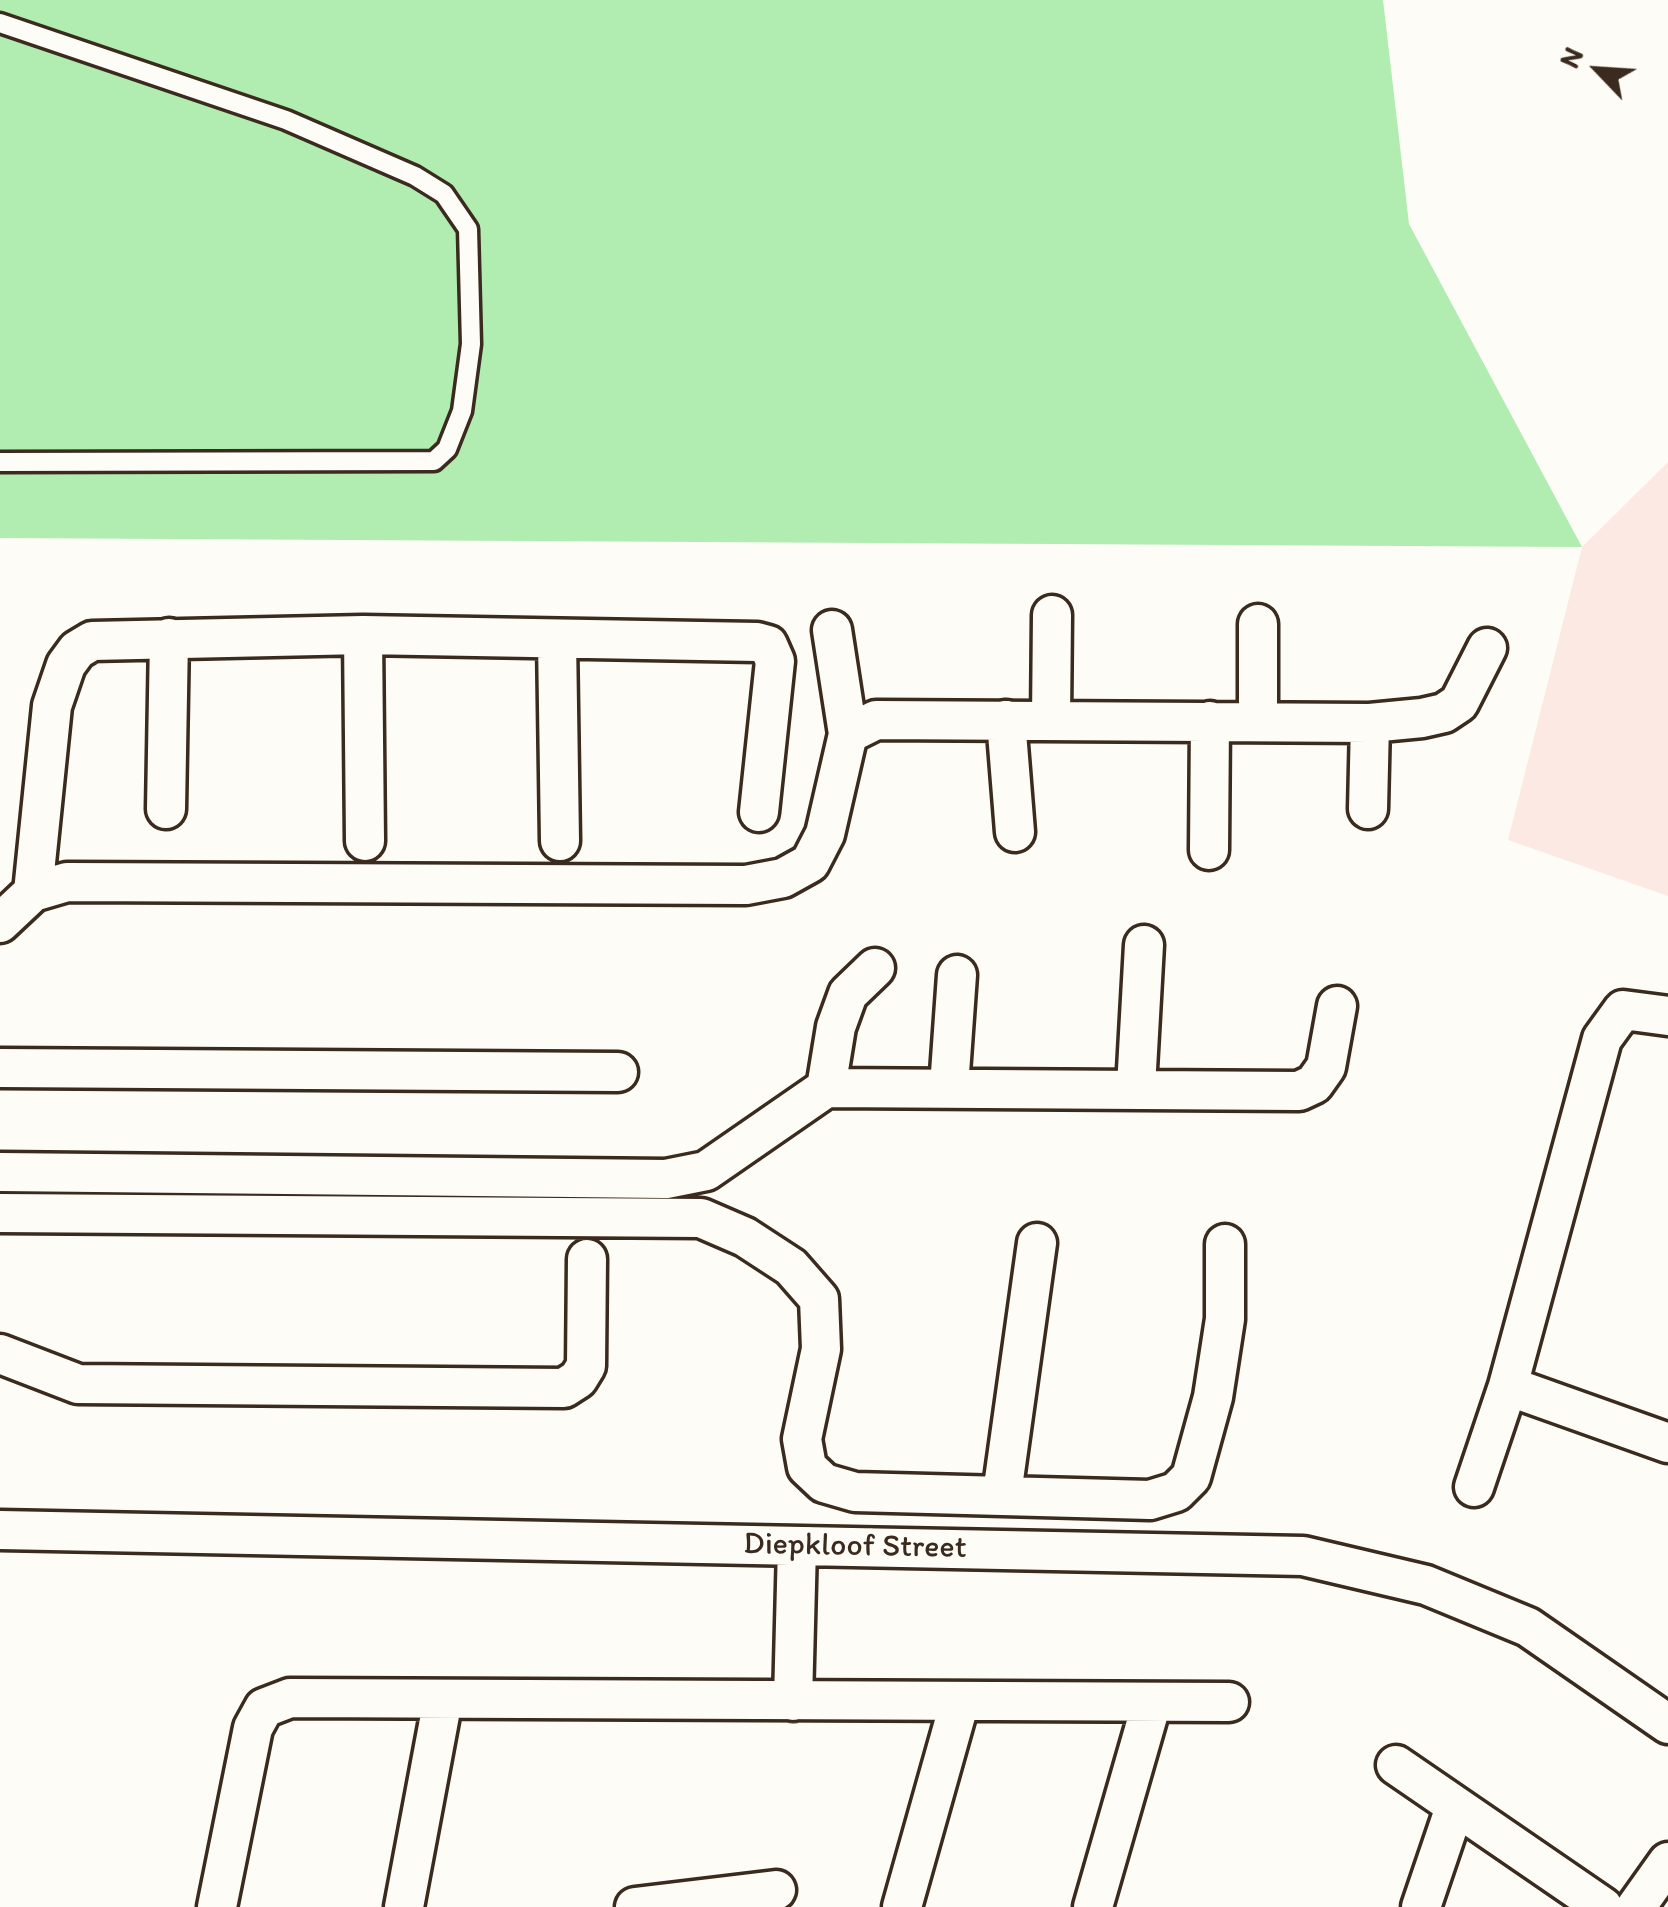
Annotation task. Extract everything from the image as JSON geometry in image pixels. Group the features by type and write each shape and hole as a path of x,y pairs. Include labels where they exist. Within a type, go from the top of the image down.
{"street":[{"path":"1051,720 1052,616"},
{"path":"1258,624 1258,722"},
{"path":"0,923 33,892 68,882 746,885 783,878 810,863 825,834 848,734 832,630"},
{"path":"33,892 52,706 66,666 77,650 92,641 363,636 768,645 775,661 759,812"},
{"path":"363,636 365,841"},
{"path":"166,809 169,638"},
{"path":"557,638 560,841"},
{"path":"848,734 876,720 1370,722 1444,713 1458,703 1487,648"},
{"path":"1006,720 1015,832"},
{"path":"1208,850 1210,722"},
{"path":"1368,809 1370,722"},
{"path":"1136,1086 1144,945"},
{"path":"826,1088 836,1027 848,994 874,968"},
{"path":"949,1087 957,974"},
{"path":"0,1172 666,1179 706,1171 826,1088 1136,1086 1299,1091 1314,1084 1326,1067 1336,1006"},
{"path":"1474,1486 1508,1386 1602,1039 1623,1010 1668,1016"},
{"path":"0,1068 618,1072"},
{"path":"0,1214 701,1218 745,1236 791,1267 819,1299 821,1350 802,1439 806,1467 824,1483 855,1492 1150,1500 1176,1492 1191,1477 1212,1397 1225,1319 1225,1244"},
{"path":"1002,1494 1038,1243"},
{"path":"0,1354 78,1384 564,1388 578,1379 586,1366 587,1259"},
{"path":"1508,1386 1668,1442"},
{"name":"Diepkloof Street","path":"0,1530 1302,1556 1426,1585 1528,1626 1668,1724"},
{"path":"793,1700 797,1546"},
{"path":"218,1907 245,1754 264,1708 290,1698 1228,1702"},
{"path":"404,1907 443,1699"},
{"path":"902,1907 960,1701"},
{"path":"1093,1907 1152,1702"},
{"path":"1396,1766 1603,1907"},
{"path":"1421,1907 1456,1808"},
{"path":"1636,1907 1668,1862"},
{"path":"635,1907 776,1890"}],"lane":[{"path":"0,23 286,120 415,176 444,194 468,229 470,344 462,411 447,449 434,460 0,462"}],"shaded area":[{"path":"1668,462 1668,896 1508,840 1582,547"}],"green space":[{"path":"0,0 1383,0 1409,224 1582,547 0,538"}]}
